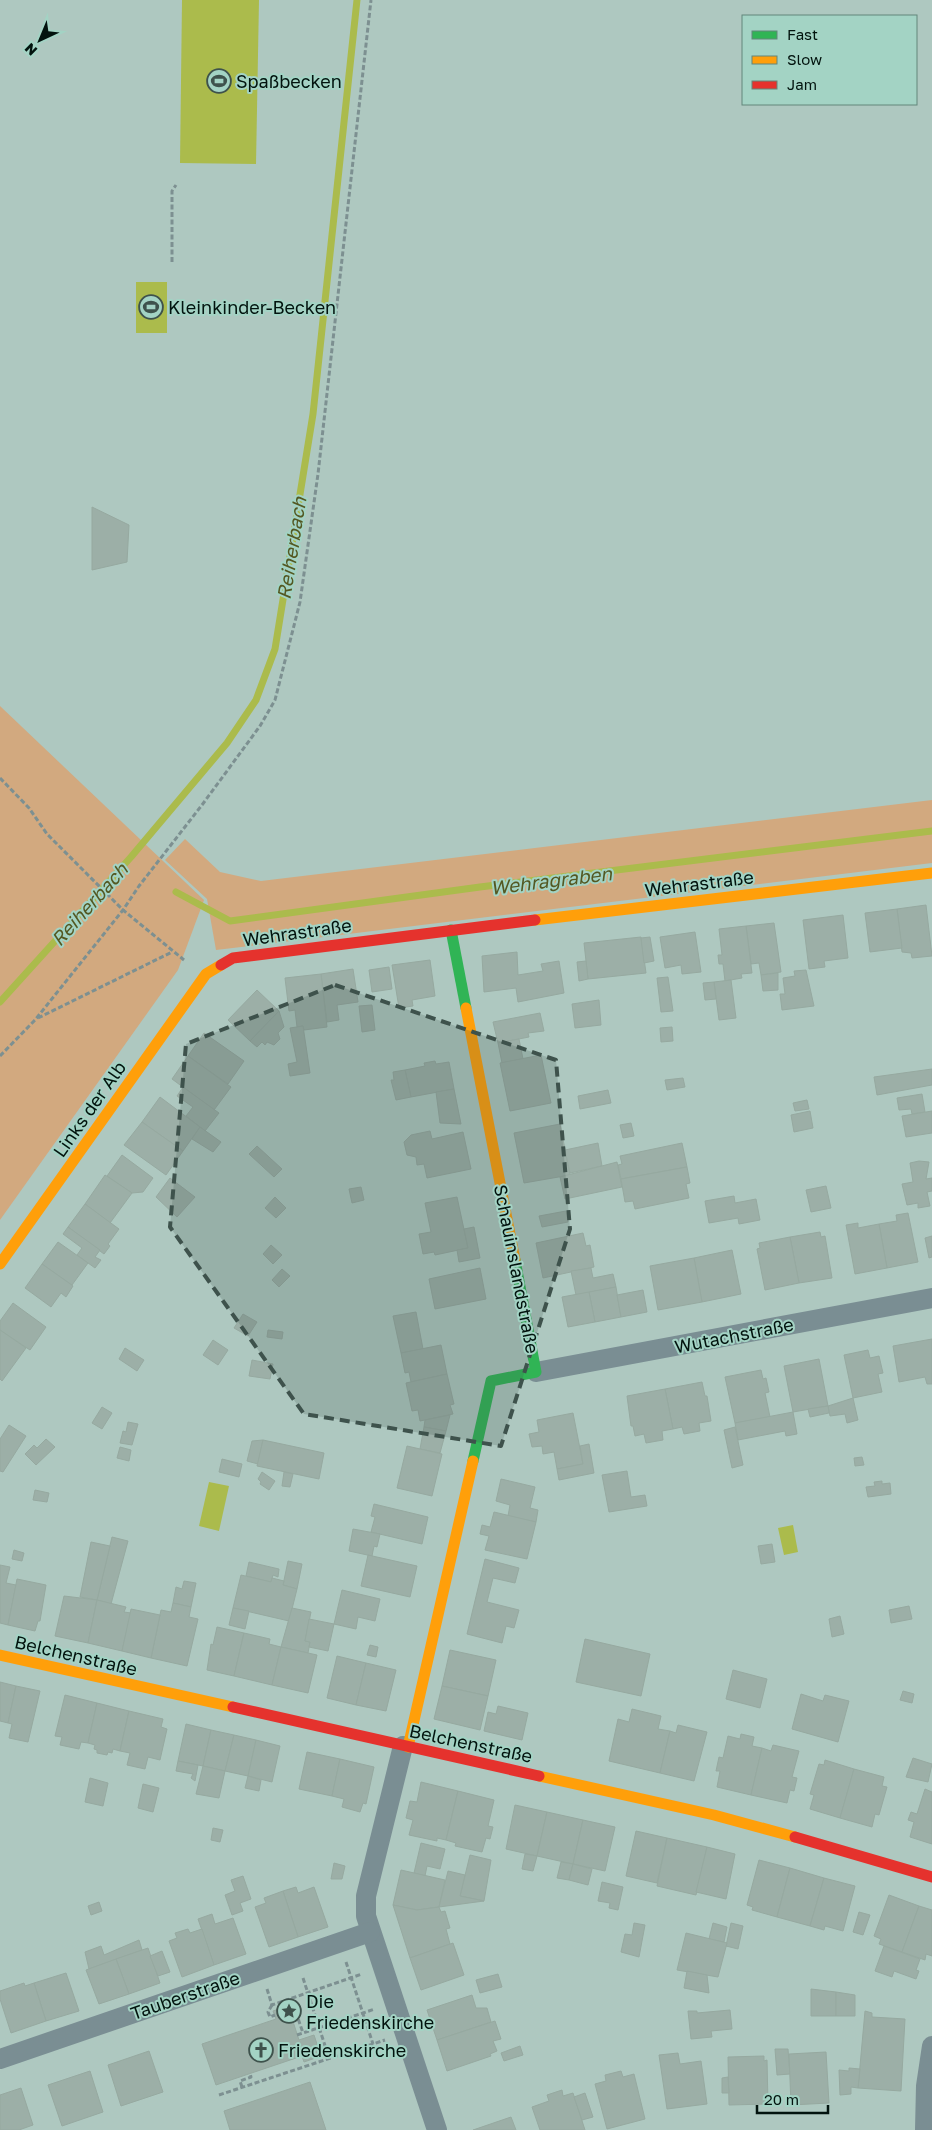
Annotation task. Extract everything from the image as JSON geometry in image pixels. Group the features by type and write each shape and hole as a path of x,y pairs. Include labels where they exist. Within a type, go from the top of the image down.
{"street":[{"name":"Wehrastraße","path":"206,974 233,958 450,930 932,873"},
{"name":"Schauinslandstraße","path":"437,2130 370,1932 366,1916 366,1896 405,1746 491,1381 536,1372 450,930"},
{"name":"Links der Alb","path":"0,1264 206,974"},
{"name":"Wutachstraße","path":"536,1372 932,1298"},
{"name":"Belchenstraße","path":"0,1656 714,1814 845,1850 932,1877"},
{"name":"Tauberstraße","path":"0,2059 370,1932"},
{"path":"925,2130 926,2086 932,2046"}],"path":[{"path":"0,1056 35,1020 123,910 254,734 275,700 300,602 310,533 371,0"},
{"path":"172,262 172,191 176,185"},
{"path":"0,778 29,808 47,834 123,910 172,952 206,974"},
{"path":"35,1020 172,952"},
{"path":"339,1942 373,2044"},
{"path":"296,1957 330,2058"},
{"path":"260,1970 272,2004"},
{"path":"275,2015 270,2017 268,2012 272,2004 352,1978"},
{"path":"291,1998 303,2033"},
{"path":"297,2035 363,2013"},
{"path":"219,2095 404,2034"},
{"path":"242,2087 240,2081 251,2078 250,2074"}],"highlighted area":[{"path":"335,985 556,1060 570,1229 501,1446 304,1414 170,1227 186,1044"}],"shaded area":[{"name":"Spaßbecken","path":"182,0 259,0 256,164 180,163"},
{"name":"Kleinkinder-Becken","path":"136,282 167,282 167,333 136,333"},
{"path":"0,706 204,900 178,970 0,1220"},
{"path":"932,800 932,863 216,950 207,899 165,860 185,839 220,872 261,881"},
{"path":"209,1482 229,1486 219,1531 199,1526"},
{"path":"793,1525 798,1552 784,1555 778,1528"}],"building":[{"path":"92,507 129,525 127,562 92,570"},
{"path":"926,905 932,956 912,958 911,953 902,952 897,909"},
{"path":"897,909 902,948 870,952 865,913"},
{"path":"843,915 848,958 824,961 825,967 809,969 803,920"},
{"path":"774,923 781,972 761,975 759,963 751,964 746,926"},
{"path":"746,926 752,973 741,974 742,978 725,981 723,964 719,964 718,955 722,955 719,929"},
{"path":"695,932 701,972 682,974 681,965 665,968 660,937"},
{"path":"641,937 646,973 588,979 584,943"},
{"path":"650,937 654,961 644,963 641,938"},
{"path":"517,952 518,975 543,971 541,964 559,961 564,993 518,1002 516,988 484,992 482,956"},
{"path":"430,960 435,996 412,1000 413,1006 399,1008 392,965"},
{"path":"586,961 588,979 579,981 577,962"},
{"path":"389,967 392,989 372,992 369,970"},
{"path":"353,969 358,1002 337,1005 339,1020 327,1022 321,974"},
{"path":"806,970 814,1006 782,1010 780,994 785,994 783,978 795,976 794,971"},
{"path":"778,973 778,990 763,991 761,975"},
{"path":"321,974 327,1027 304,1030 303,1026 297,1027 295,1010 289,1011 285,978"},
{"path":"668,977 673,1011 661,1012 657,978"},
{"path":"731,980 736,1018 719,1020 714,982"},
{"path":"714,982 716,999 705,1000 703,983"},
{"path":"257,990 279,1011 250,1041 228,1020"},
{"path":"599,1000 601,1025 575,1028 572,1004"},
{"path":"372,1005 375,1030 362,1032 359,1006"},
{"path":"279,1011 284,1027 278,1033 280,1039 274,1045 267,1042 265,1045 262,1042 257,1047 250,1041"},
{"path":"540,1013 544,1031 528,1033 529,1037 498,1043 493,1022"},
{"path":"303,1026 310,1073 290,1076 288,1064 297,1062 290,1028"},
{"path":"672,1027 673,1041 661,1042 660,1028"},
{"path":"204,1033 244,1061 228,1084 188,1056"},
{"path":"519,1039 523,1059 502,1063 498,1043"},
{"path":"541,1055 551,1103 510,1111 500,1063"},
{"path":"188,1056 231,1087 214,1110 172,1079"},
{"path":"435,1061 436,1064 449,1062 454,1089 411,1097 405,1070 425,1066 424,1063"},
{"path":"932,1069 932,1085 877,1095 874,1077"},
{"path":"405,1070 411,1097 396,1100 391,1080 394,1080 393,1072"},
{"path":"683,1078 685,1087 667,1090 665,1080"},
{"path":"183,1087 219,1113 205,1131 186,1116 193,1107 177,1096"},
{"path":"454,1089 461,1124 440,1123 436,1092"},
{"path":"608,1090 611,1103 580,1109 578,1096"},
{"path":"922,1094 925,1112 912,1114 911,1109 899,1110 897,1098"},
{"path":"160,1097 200,1127 183,1151 142,1122"},
{"path":"807,1100 809,1109 795,1111 793,1103"},
{"path":"810,1111 813,1128 794,1132 791,1115"},
{"path":"932,1111 932,1133 906,1137 902,1116"},
{"path":"142,1122 183,1151 166,1175 124,1145"},
{"path":"631,1123 634,1136 623,1138 620,1125"},
{"path":"560,1124 570,1175 524,1183 514,1133"},
{"path":"200,1127 221,1142 213,1152 192,1139"},
{"path":"430,1131 432,1139 463,1132 471,1169 427,1178 424,1164 417,1165 416,1157 407,1155 404,1142 411,1135"},
{"path":"598,1143 602,1166 570,1173 565,1150"},
{"path":"682,1143 687,1167 621,1179 618,1165 622,1164 620,1156"},
{"path":"257,1146 282,1169 274,1177 249,1154"},
{"path":"122,1155 153,1178 143,1192 132,1193 107,1176"},
{"path":"919,1161 929,1162 926,1179 932,1178 932,1191 927,1192 930,1206 918,1208 918,1203 907,1205 902,1184 913,1182 910,1163"},
{"path":"617,1162 622,1187 565,1199 560,1177"},
{"path":"687,1167 690,1183 686,1184 689,1198 635,1209 633,1201 625,1202 621,1179"},
{"path":"105,1175 132,1193 110,1223 85,1204"},
{"path":"170,1178 195,1197 177,1217 156,1197"},
{"path":"826,1186 831,1208 811,1212 806,1190"},
{"path":"361,1187 364,1200 352,1203 349,1189"},
{"path":"734,1196 735,1203 756,1199 760,1220 739,1224 738,1218 709,1223 705,1201"},
{"path":"275,1197 286,1208 276,1218 265,1208"},
{"path":"457,1197 468,1248 435,1255 434,1252 423,1254 419,1234 431,1232 425,1203"},
{"path":"85,1204 119,1229 108,1244 110,1246 104,1254 68,1227"},
{"path":"566,1211 568,1222 542,1227 539,1216"},
{"path":"908,1213 918,1262 887,1268 879,1224 897,1221 896,1215"},
{"path":"858,1223 858,1228 879,1224 887,1268 855,1274 846,1225"},
{"path":"68,1227 100,1250 95,1257 101,1260 95,1268 77,1255 82,1248 63,1234"},
{"path":"474,1227 480,1258 459,1262 457,1250 468,1248 464,1229"},
{"path":"820,1232 821,1237 825,1236 832,1278 799,1283 790,1237"},
{"path":"583,1233 586,1246 590,1245 594,1267 543,1278 536,1243"},
{"path":"932,1236 932,1257 929,1258 925,1238"},
{"path":"790,1237 799,1283 765,1290 757,1249 760,1248 759,1243"},
{"path":"58,1242 88,1263 72,1285 42,1264"},
{"path":"271,1245 282,1255 273,1264 263,1254"},
{"path":"732,1250 741,1294 702,1302 694,1258"},
{"path":"694,1258 702,1302 658,1310 650,1266"},
{"path":"42,1264 73,1286 66,1297 61,1293 51,1307 25,1288"},
{"path":"480,1268 486,1299 435,1309 429,1279"},
{"path":"591,1268 593,1278 613,1274 616,1287 576,1295 571,1271"},
{"path":"282,1269 290,1276 279,1287 272,1280"},
{"path":"616,1287 621,1317 595,1322 589,1292"},
{"path":"643,1290 647,1312 621,1317 617,1295"},
{"path":"589,1292 595,1322 568,1327 562,1297"},
{"path":"13,1303 46,1327 30,1350 0,1330 0,1321"},
{"path":"416,1312 423,1349 401,1353 393,1316"},
{"path":"243,1314 257,1322 248,1336 234,1328"},
{"path":"0,1330 26,1348 2,1381 0,1379"},
{"path":"268,1330 283,1332 282,1339 267,1337"},
{"path":"932,1339 932,1384 927,1384 925,1377 899,1382 893,1346"},
{"path":"213,1340 228,1350 218,1365 203,1355"},
{"path":"441,1345 447,1374 411,1382 409,1372 405,1373 401,1353"},
{"path":"125,1348 144,1360 137,1371 119,1359"},
{"path":"868,1350 870,1358 879,1356 883,1373 878,1374 882,1392 853,1398 844,1355"},
{"path":"819,1359 828,1406 793,1412 784,1366"},
{"path":"252,1360 273,1364 270,1379 249,1376"},
{"path":"761,1370 763,1379 766,1378 769,1392 765,1393 770,1417 735,1423 725,1377"},
{"path":"447,1374 454,1404 450,1405 453,1414 420,1421 418,1410 412,1411 406,1383"},
{"path":"702,1382 705,1396 707,1396 711,1421 699,1423 700,1431 684,1434 682,1427 673,1429 665,1389"},
{"path":"665,1389 673,1429 662,1431 663,1440 646,1443 644,1434 635,1436 633,1426 631,1426 627,1396"},
{"path":"853,1398 858,1420 847,1423 845,1414 830,1416 828,1406"},
{"path":"828,1406 829,1413 810,1417 808,1409"},
{"path":"102,1407 112,1413 102,1429 92,1423"},
{"path":"793,1412 797,1434 786,1436 785,1431 738,1440 735,1423"},
{"path":"573,1413 583,1464 557,1469 554,1452 543,1454 542,1446 532,1447 529,1434 539,1432 537,1420"},
{"path":"450,1415 446,1431 424,1427 425,1420"},
{"path":"128,1422 138,1424 132,1445 120,1443 123,1431 126,1432"},
{"path":"9,1425 26,1436 3,1472 0,1471 0,1439"},
{"path":"424,1427 446,1431 440,1453 420,1449"},
{"path":"735,1427 743,1465 732,1468 724,1430"},
{"path":"46,1439 55,1447 36,1465 25,1454 34,1445 37,1448"},
{"path":"263,1440 258,1464 247,1461 252,1441"},
{"path":"263,1440 324,1453 319,1479 257,1466"},
{"path":"589,1444 594,1473 559,1480 557,1469 583,1464 580,1446"},
{"path":"407,1446 442,1454 432,1496 397,1488"},
{"path":"120,1447 131,1450 129,1461 117,1458"},
{"path":"862,1457 864,1465 855,1466 854,1458"},
{"path":"222,1459 242,1464 239,1477 219,1472"},
{"path":"627,1471 631,1497 645,1495 647,1506 609,1512 602,1475"},
{"path":"262,1472 275,1481 269,1490 260,1484 261,1482 258,1479"},
{"path":"284,1472 293,1474 290,1487 282,1486"},
{"path":"501,1479 535,1487 530,1508 538,1510 536,1522 508,1516 510,1505 496,1501"},
{"path":"882,1481 882,1484 890,1483 891,1494 868,1497 866,1487 875,1486 874,1482"},
{"path":"35,1490 49,1493 47,1502 33,1500"},
{"path":"374,1504 428,1517 422,1544 371,1532 375,1517 371,1516"},
{"path":"494,1512 536,1522 527,1559 485,1550 489,1536 480,1534 482,1525 490,1527"},
{"path":"353,1529 380,1534 377,1547 374,1546 372,1556 349,1551"},
{"path":"112,1537 128,1541 111,1604 97,1600"},
{"path":"91,1542 110,1546 97,1600 80,1597"},
{"path":"772,1544 775,1562 761,1564 758,1546"},
{"path":"14,1550 24,1553 22,1561 12,1559"},
{"path":"368,1555 417,1566 410,1597 361,1586"},
{"path":"485,1559 519,1568 515,1583 493,1578 487,1602 519,1610 514,1628 506,1626 502,1643 467,1634"},
{"path":"288,1561 302,1564 297,1589 283,1585"},
{"path":"249,1562 279,1569 278,1577 273,1575 271,1582 246,1576"},
{"path":"0,1565 10,1567 6,1583 16,1585 8,1625 0,1623"},
{"path":"241,1575 271,1582 272,1578 284,1581 283,1585 297,1589 289,1621 233,1608"},
{"path":"17,1579 46,1585 40,1621 38,1621 35,1631 8,1625"},
{"path":"184,1581 196,1583 191,1607 173,1603 176,1587 182,1589"},
{"path":"342,1590 380,1599 375,1621 358,1617 356,1629 334,1624"},
{"path":"64,1596 97,1600 88,1643 55,1636"},
{"path":"97,1600 126,1607 124,1612 131,1613 122,1651 88,1643"},
{"path":"173,1603 191,1607 189,1617 198,1619 187,1666 151,1658 161,1610 171,1612"},
{"path":"909,1606 912,1619 891,1623 889,1610"},
{"path":"233,1608 249,1611 245,1629 229,1625"},
{"path":"292,1608 311,1612 305,1641 310,1642 308,1653 281,1647"},
{"path":"131,1609 160,1615 151,1658 122,1651"},
{"path":"840,1616 844,1634 832,1637 829,1619"},
{"path":"309,1619 334,1624 328,1651 309,1647 310,1642 305,1641"},
{"path":"217,1627 244,1633 234,1676 207,1670 211,1644 213,1645"},
{"path":"244,1633 270,1639 269,1644 281,1647 272,1685 234,1676"},
{"path":"585,1639 650,1654 641,1696 576,1682"},
{"path":"370,1645 378,1647 376,1657 367,1655"},
{"path":"281,1647 317,1655 308,1693 272,1685"},
{"path":"450,1650 496,1660 488,1696 442,1686"},
{"path":"337,1656 366,1663 356,1705 327,1698"},
{"path":"366,1663 396,1670 386,1711 356,1705"},
{"path":"733,1670 767,1679 760,1708 726,1699"},
{"path":"0,1682 16,1686 8,1723 0,1721"},
{"path":"16,1686 40,1691 28,1742 9,1738 12,1724 8,1723"},
{"path":"442,1686 488,1696 480,1730 434,1719"},
{"path":"903,1691 914,1694 912,1703 900,1700"},
{"path":"801,1694 823,1701 825,1695 849,1701 838,1742 792,1729"},
{"path":"65,1695 97,1703 88,1743 81,1742 79,1749 60,1745 62,1737 55,1736"},
{"path":"97,1703 129,1711 120,1751 113,1749 112,1753 108,1752 107,1755 97,1753 97,1750 94,1749 95,1745 88,1743"},
{"path":"498,1706 528,1713 522,1740 484,1731 488,1712 496,1714"},
{"path":"632,1709 661,1716 658,1729 670,1731 660,1773 609,1761 618,1719 629,1722"},
{"path":"129,1711 163,1719 161,1727 167,1729 160,1760 148,1757 145,1769 127,1765 130,1753 120,1751"},
{"path":"186,1724 211,1730 203,1766 178,1761"},
{"path":"678,1725 707,1732 694,1781 660,1773 670,1731 676,1733"},
{"path":"211,1730 234,1735 225,1771 203,1766"},
{"path":"741,1734 754,1737 752,1746 762,1748 751,1795 717,1787 720,1771 716,1771 719,1757 723,1758 728,1736 740,1739"},
{"path":"234,1735 256,1740 248,1776 225,1771"},
{"path":"256,1740 280,1746 272,1782 248,1776"},
{"path":"773,1745 799,1751 792,1777 797,1778 794,1791 790,1790 787,1803 751,1795 762,1748 771,1751"},
{"path":"307,1752 340,1759 332,1796 299,1789"},
{"path":"913,1758 932,1764 928,1782 906,1777"},
{"path":"340,1759 374,1767 366,1804 363,1803 360,1812 342,1807 344,1799 332,1796"},
{"path":"825,1760 854,1769 840,1818 810,1809 814,1795 810,1794 819,1764 824,1765"},
{"path":"178,1761 198,1765 195,1781 191,1778 193,1774 176,1771"},
{"path":"203,1766 225,1771 219,1798 196,1794"},
{"path":"854,1769 884,1777 882,1786 887,1787 879,1815 875,1814 872,1827 840,1818"},
{"path":"248,1776 261,1780 259,1791 245,1788"},
{"path":"90,1778 108,1783 103,1806 85,1802"},
{"path":"421,1782 458,1791 446,1840 437,1838 437,1841 409,1835 413,1820 406,1818 410,1801 417,1802"},
{"path":"143,1784 159,1788 153,1812 138,1808"},
{"path":"925,1789 932,1792 932,1844 910,1837 914,1822 908,1820 911,1812 917,1814"},
{"path":"458,1791 494,1800 488,1826 493,1827 490,1839 486,1838 482,1852 455,1846 456,1843 446,1840"},
{"path":"515,1805 547,1812 537,1856 506,1849"},
{"path":"547,1812 583,1820 573,1864 537,1856"},
{"path":"583,1820 615,1827 605,1871 573,1864"},
{"path":"213,1828 223,1830 220,1842 211,1840"},
{"path":"636,1831 667,1838 657,1883 626,1876"},
{"path":"667,1838 707,1847 696,1895 657,1886"},
{"path":"421,1843 445,1849 440,1869 427,1866 425,1876 414,1873"},
{"path":"707,1847 735,1854 726,1899 696,1892"},
{"path":"525,1854 537,1856 533,1871 522,1869"},
{"path":"470,1855 491,1860 484,1901 460,1896"},
{"path":"759,1860 790,1868 777,1917 752,1910 753,1907 747,1905"},
{"path":"561,1862 573,1864 569,1880 557,1878"},
{"path":"334,1863 345,1866 342,1879 331,1879"},
{"path":"573,1864 592,1869 588,1885 569,1880"},
{"path":"790,1868 824,1878 810,1926 777,1917"},
{"path":"401,1870 445,1880 439,1907 417,1910 393,1905"},
{"path":"448,1871 465,1875 460,1896 484,1901 439,1907"},
{"path":"243,1876 251,1899 240,1903 243,1911 232,1915 225,1895 235,1891 231,1880"},
{"path":"824,1878 855,1886 843,1931 825,1926 824,1930 810,1926"},
{"path":"602,1882 623,1887 618,1910 609,1908 610,1903 598,1901"},
{"path":"296,1887 298,1893 314,1887 328,1927 298,1937 283,1891"},
{"path":"283,1891 298,1937 269,1947 255,1907 266,1903 264,1898"},
{"path":"889,1895 919,1906 902,1952 879,1944 881,1939 874,1936"},
{"path":"99,1902 102,1911 91,1915 88,1906"},
{"path":"393,1905 417,1910 439,1907 441,1912 445,1911 450,1928 446,1929 450,1944 410,1958"},
{"path":"919,1906 932,1910 932,1956 926,1954 925,1960 902,1952"},
{"path":"859,1912 870,1915 863,1935 853,1932"},
{"path":"212,1914 215,1924 233,1918 246,1954 214,1965 198,1919"},
{"path":"634,1923 645,1925 639,1957 621,1952 625,1934 632,1935"},
{"path":"713,1923 727,1927 724,1942 709,1939"},
{"path":"731,1923 743,1926 738,1949 726,1946"},
{"path":"188,1929 190,1933 202,1929 214,1965 182,1977 169,1941 177,1938 175,1933"},
{"path":"686,1933 727,1943 718,1977 677,1970"},
{"path":"139,1940 142,1950 89,1969 85,1952 101,1946 104,1955"},
{"path":"453,1943 464,1975 421,1990 410,1958"},
{"path":"884,1946 920,1959 916,1970 919,1971 916,1979 894,1971 892,1977 875,1971"},
{"path":"148,1948 160,1983 129,1994 116,1959"},
{"path":"162,1951 170,1972 158,1976 150,1956"},
{"path":"116,1959 129,1994 99,2004 86,1970"},
{"path":"687,1971 707,1975 709,1993 684,1988"},
{"path":"66,1973 79,2011 46,2021 34,1983"},
{"path":"498,1974 502,1987 480,1993 476,1980"},
{"path":"24,1983 25,1986 34,1983 46,2021 11,2033 0,1999 0,1991"},
{"path":"811,1989 836,1992 836,2016 811,2016"},
{"path":"836,1992 855,1995 855,2016 836,2016"},
{"path":"472,1995 476,2008 487,2008 491,2022 437,2040 427,2010"},
{"name":"Friedenskirche","path":"288,2006 299,2040 314,2035 321,2056 304,2062 302,2056 216,2085 202,2044 276,2019 273,2011"},
{"path":"730,2010 732,2029 711,2031 712,2037 691,2039 688,2011 697,2011 697,2013"},
{"path":"865,2011 872,2013 872,2017 905,2019 901,2091 858,2088"},
{"path":"495,2021 501,2039 493,2041 497,2051 490,2054 491,2056 447,2071 437,2040"},
{"path":"520,2046 523,2055 504,2061 501,2053"},
{"path":"775,2049 788,2049 790,2074 777,2075"},
{"path":"149,2051 163,2092 121,2106 108,2065"},
{"path":"826,2052 829,2103 791,2105 789,2054"},
{"path":"678,2053 680,2064 701,2061 707,2104 667,2109 659,2055"},
{"path":"764,2056 764,2061 767,2060 768,2104 729,2105 728,2057"},
{"path":"849,2068 860,2069 858,2088 851,2087 851,2094 840,2095 839,2070 849,2071"},
{"path":"90,2071 103,2112 62,2126 48,2085"},
{"path":"621,2071 623,2077 634,2074 645,2119 607,2129 595,2084 606,2081 605,2075"},
{"path":"728,2077 729,2093 722,2093 722,2078"},
{"path":"310,2082 326,2130 230,2130 224,2111"},
{"path":"21,2088 33,2125 19,2130 0,2130 0,2095"},
{"path":"562,2090 563,2096 573,2093 585,2130 540,2130 532,2107 549,2101 547,2095"},
{"path":"585,2093 593,2117 582,2120 574,2097"},
{"path":"511,2117 516,2130 473,2130"}],"waterway":[{"name":"Reiherbach","path":"0,1002 131,857 227,743 256,700 275,649 313,414 357,0"},
{"name":"Wehragraben","path":"176,892 230,921 480,887 932,831"}],"traffic: fast":[{"path":"451,930 466,1008"},
{"path":"473,1461 491,1381 536,1372 515,1260"}],"traffic: slow":[{"path":"535,920 932,873"},
{"path":"0,1264 206,974 221,965"},
{"path":"466,1008 515,1260"},
{"path":"408,1747 473,1461"},
{"path":"0,1655 233,1707"},
{"path":"539,1776 714,1815 795,1837"}],"traffic: jam":[{"path":"221,965 233,958 535,920"},
{"path":"233,1707 539,1776"},
{"path":"795,1837 932,1877"}],"place":[{"name":"Spaßbecken","path":"219,81"},
{"name":"Kleinkinder-Becken","path":"151,307"},
{"name":"Die Friedenskirche","path":"289,2011"},
{"name":"Friedenskirche","path":"261,2050"}]}
